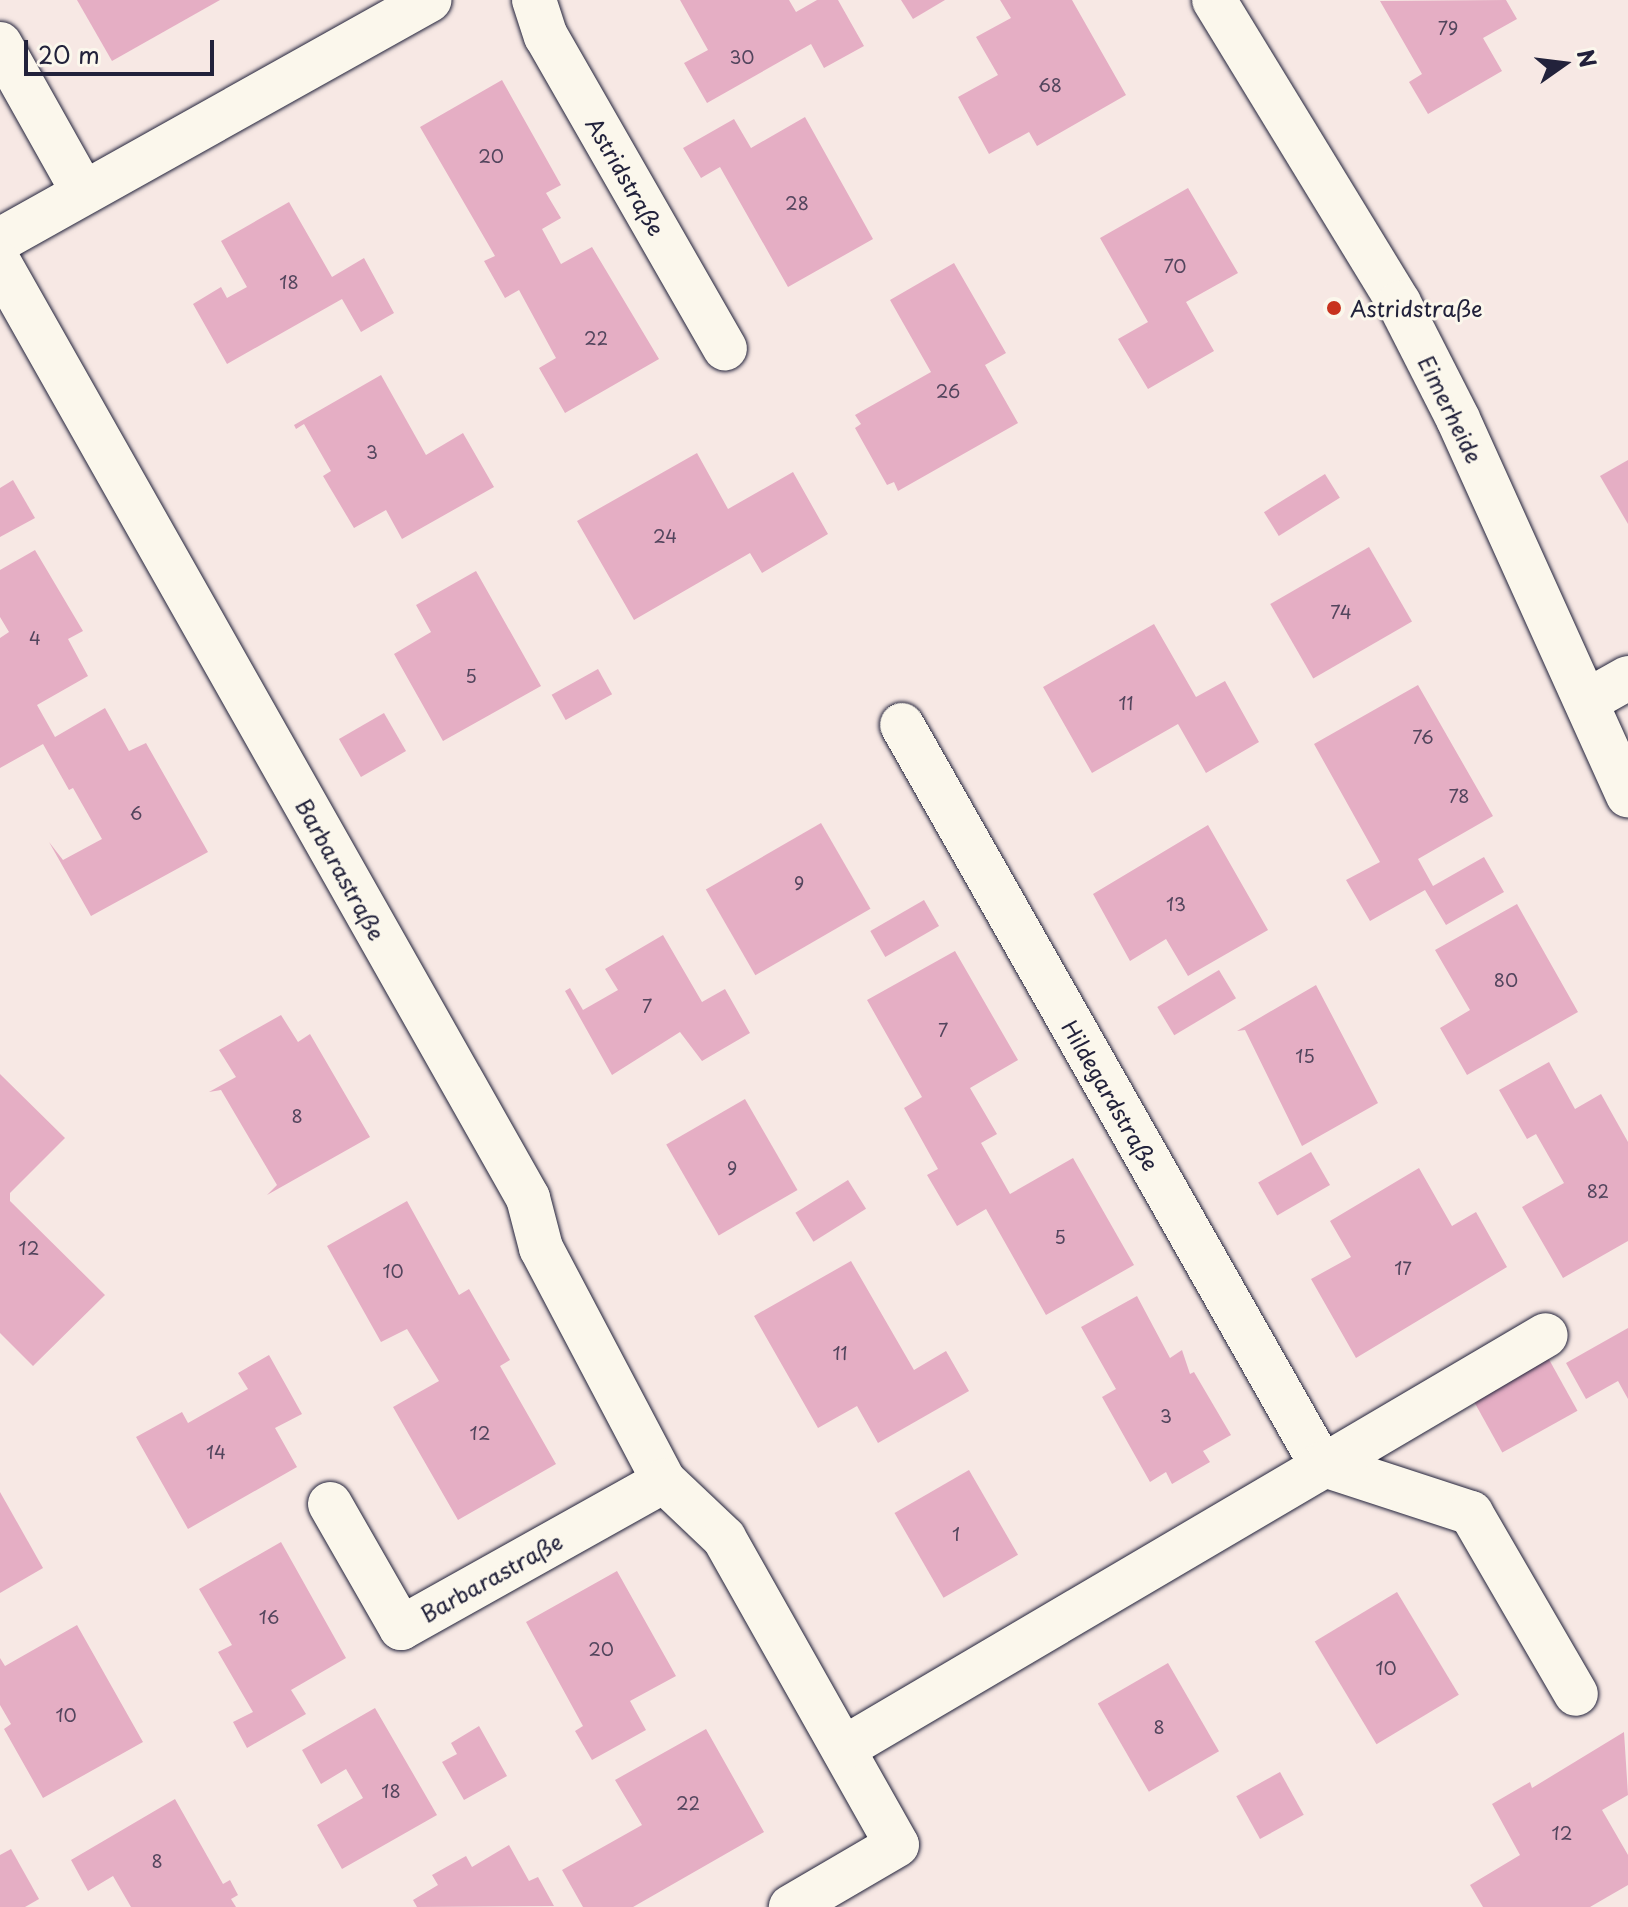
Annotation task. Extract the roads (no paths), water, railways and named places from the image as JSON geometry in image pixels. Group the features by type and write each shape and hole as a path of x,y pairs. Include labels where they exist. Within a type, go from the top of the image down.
{"street":[{"path":"0,240 430,0"},
{"name":"Astridstraße","path":"534,0 546,36 725,348"},
{"name":"Eimerheide","path":"1214,0 1399,303 1587,701 1628,795"},
{"path":"0,44 83,192"},
{"name":"Barbarastraße","path":"0,264 528,1198 541,1248 664,1481 724,1538 897,1845 791,1907"},
{"path":"1587,701 1628,678"},
{"name":"Hildegardstraße","path":"902,725 1321,1464"},
{"path":"844,1748 1321,1464 1546,1335"},
{"path":"1321,1464 1471,1513 1576,1694"},
{"name":"Barbarastraße","path":"330,1504 401,1628 664,1481"}],"place":[{"name":"Astridstraße","path":"1334,308"}]}
